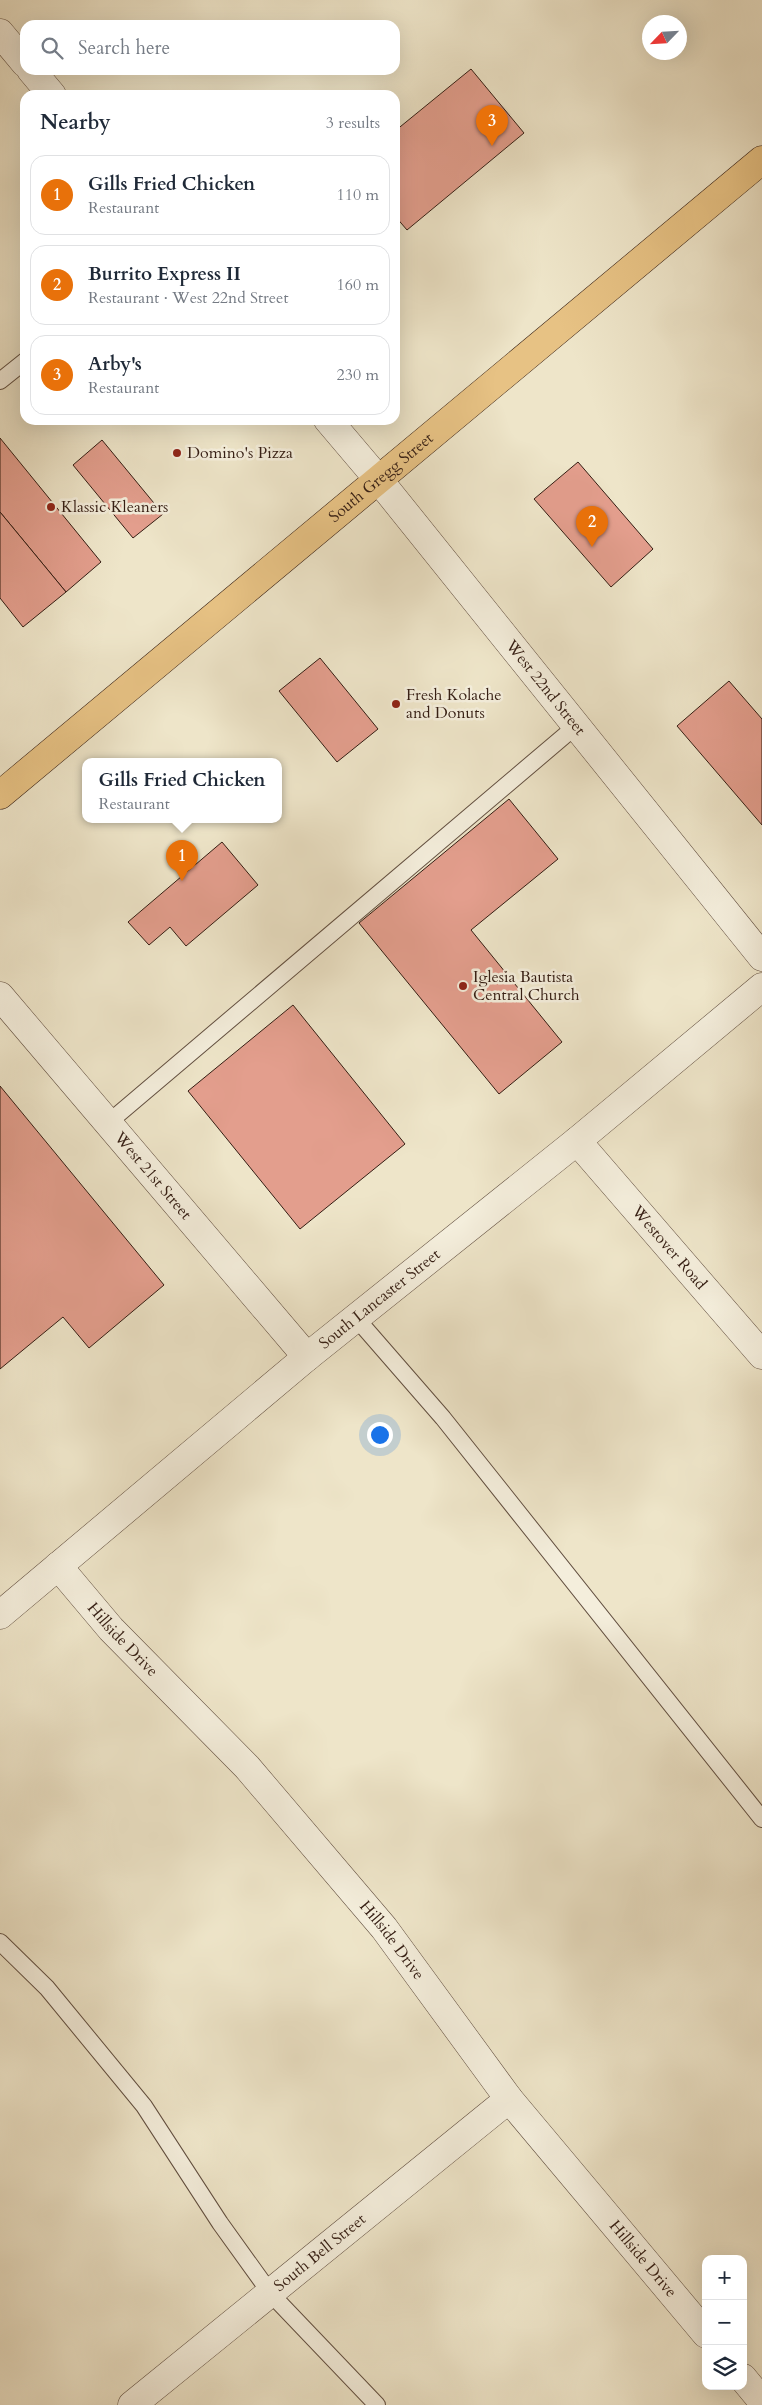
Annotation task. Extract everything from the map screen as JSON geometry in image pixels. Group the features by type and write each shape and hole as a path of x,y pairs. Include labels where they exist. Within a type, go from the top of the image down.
{"main road":[{"name":"South Gregg Street","path":"0,795 378,478 762,160"}],"street":[{"path":"0,33 20,57"},
{"path":"35,75 48,90"},
{"name":"West 22nd Street","path":"332,425 378,478 762,957"},
{"name":"South Lancaster Street","path":"0,1615 307,1357 577,1141 762,987"},
{"name":"West 21st Street","path":"0,996 307,1357"},
{"name":"Westover Road","path":"577,1141 762,1355"},
{"name":"Hillside Drive","path":"58,1566 111,1629 247,1768 384,1928 509,2099 702,2329"},
{"name":"South Bell Street","path":"132,2405 509,2099"},
{"path":"747,2383 762,2401"}],"lane":[{"path":"0,382 20,365"},
{"path":"108,1123 576,726"},
{"path":"356,1318 443,1418 762,1818"},
{"path":"0,1942 47,1988 144,2106 220,2223 271,2294 377,2405"}],"building":[{"path":"471,69 524,133 407,230 400,222 400,127"},
{"path":"0,438 101,562 66,592 0,512"},
{"path":"102,440 163,514 133,538 73,465"},
{"path":"578,462 653,549 611,587 534,499"},
{"path":"0,512 66,592 23,627 0,598"},
{"path":"320,658 378,729 337,762 279,691"},
{"path":"729,681 762,719 762,825 677,726"},
{"name":"Iglesia Bautista Central Church","path":"509,799 558,859 471,930 562,1042 499,1094 359,923"},
{"path":"222,842 258,885 186,946 170,927 149,945 128,922"},
{"path":"293,1005 405,1144 300,1229 188,1091"},
{"path":"0,1086 164,1285 89,1348 63,1317 0,1369"}],"place":[{"name":"Arby's","path":"492,146"},
{"name":"Domino's Pizza","path":"177,453"},
{"name":"Klassic Kleaners","path":"51,507"},
{"name":"Burrito Express II","path":"592,547"},
{"name":"Fresh Kolache and Donuts","path":"396,704"},
{"name":"Gills Fried Chicken","path":"182,881"},
{"name":"Iglesia Bautista Central Church","path":"463,986"}]}
